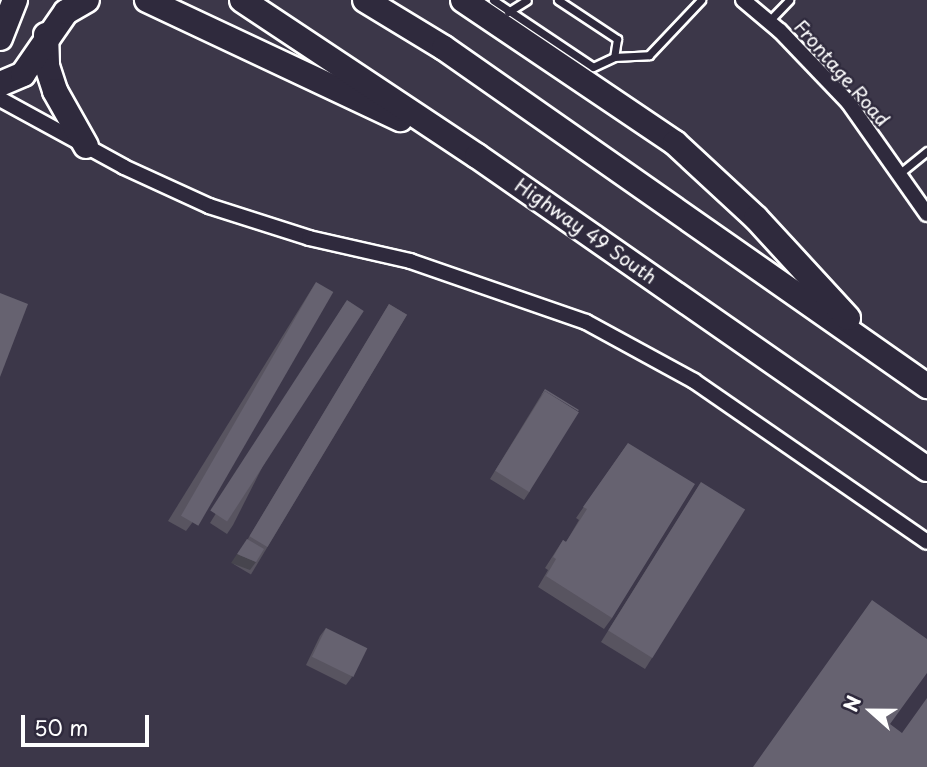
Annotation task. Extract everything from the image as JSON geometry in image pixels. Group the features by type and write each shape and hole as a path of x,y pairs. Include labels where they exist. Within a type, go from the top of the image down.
{"highway":[{"path":"0,38 15,0"},
{"path":"0,84 23,74 46,35 66,12 86,0"},
{"path":"147,0 477,156"},
{"name":"Highway 49 South","path":"242,0 477,156 927,470"},
{"path":"365,0 444,48 927,386"},
{"path":"463,0 675,143 756,218 876,350"},
{"path":"46,35 47,66 55,91 86,146"}],"street":[{"name":"Frontage Road","path":"743,0 769,21 848,103 927,214"},
{"path":"0,99 86,146 209,205 309,238 410,261 586,322 694,381 927,542"}],"lane":[{"path":"493,0 593,67 614,57 649,55 701,0"},
{"path":"508,12 527,0"},
{"path":"558,0 617,39 614,57"},
{"path":"769,21 789,0"},
{"path":"900,173 927,151"}],"building":[{"path":"316,282 333,292 198,526 181,516"},
{"path":"0,293 28,304 0,377"},
{"path":"347,300 364,311 227,521 210,511"},
{"path":"389,304 407,315 267,547 249,536"},
{"path":"545,389 579,410 545,391 541,396"},
{"path":"545,391 579,412 529,492 495,471"},
{"path":"628,443 695,484 612,618 546,576 563,540 566,542 587,509 583,507"},
{"path":"701,482 745,510 652,658 608,630"},
{"path":"247,539 264,549 256,562 237,554"},
{"path":"872,600 927,639 927,673 890,724 902,733 927,698 927,767 753,767"},
{"path":"326,628 367,648 353,677 312,657"}]}
